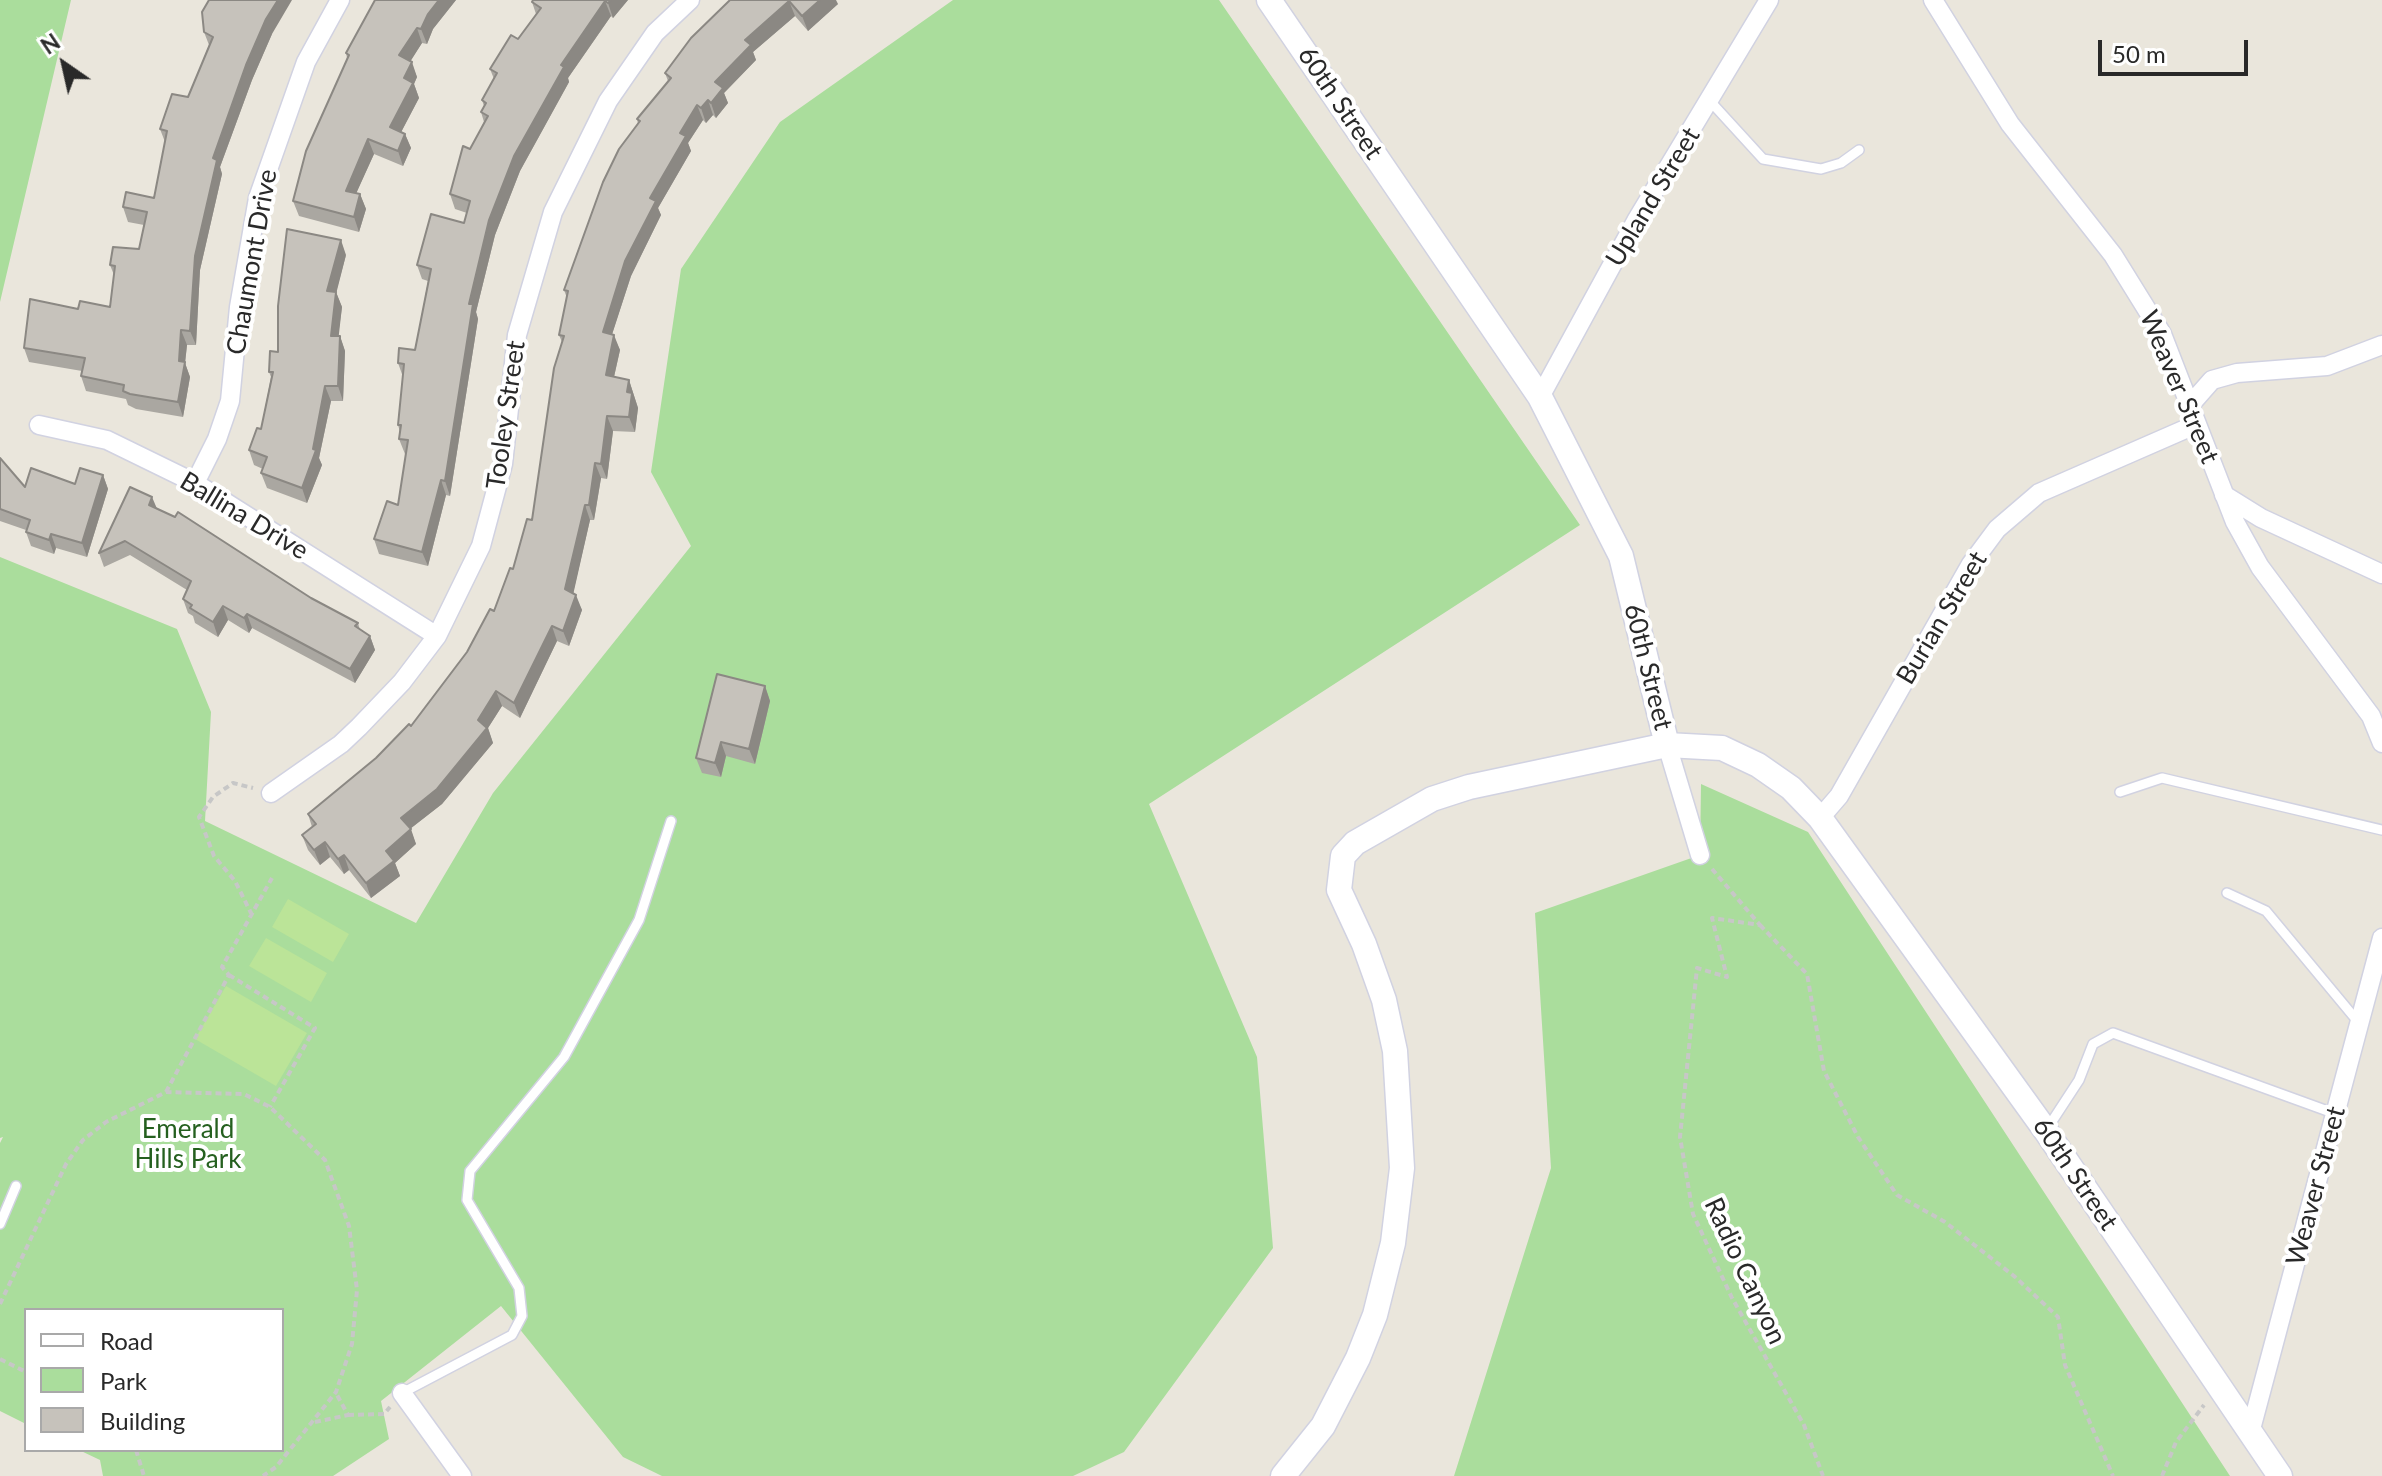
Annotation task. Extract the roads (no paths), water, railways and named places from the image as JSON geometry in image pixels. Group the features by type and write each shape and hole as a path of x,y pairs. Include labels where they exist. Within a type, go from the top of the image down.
{"street":[{"name":"Chaumont Drive","path":"195,483 217,439 230,401 239,307 258,198 306,62 340,0"},
{"name":"Tooley Street","path":"271,793 359,727 402,682 437,636 481,546 503,464 517,335 553,212 608,101 655,33 690,0"},
{"name":"60th Street","path":"1269,0 1540,397 1621,556 1667,745 1722,748 1758,765 1791,788 1820,818 2046,1131 2280,1476"},
{"name":"Upland Street","path":"1540,397 1636,221 1769,0"},
{"name":"Weaver Street","path":"1933,0 2010,124 2113,255 2162,334 2224,495 2260,567 2371,716 2382,743"},
{"path":"2190,405 2212,380 2237,373 2327,366 2382,345"},
{"name":"Burian Street","path":"1820,818 1839,796 1971,564 1997,529 2039,493 2197,424"},
{"name":"Ballina Drive","path":"39,425 107,440 195,483 437,636"},
{"path":"2224,495 2261,518 2382,574"},
{"path":"1283,1476 1323,1426 1358,1358 1375,1315 1393,1243 1402,1168 1395,1051 1384,1000 1364,944 1339,890 1343,856 1355,843 1432,799 1469,787 1667,745 1700,855"},
{"name":"Weaver Street","path":"2250,1433 2382,938"},
{"path":"402,1393 462,1476"}],"lane":[{"path":"1710,101 1763,159 1821,169 1841,163 1859,150"},
{"path":"2120,792 2162,778 2382,830"},
{"path":"402,1393 512,1335 522,1316 519,1288 467,1200 470,1171 564,1057 639,920 671,821"},
{"path":"2227,893 2266,911 2359,1023"},
{"path":"2046,1131 2079,1080 2093,1044 2113,1033 2336,1114"},
{"path":"0,1224 16,1186"}],"park label":[{"name":"Emerald Hills Park","path":"188,1145"}]}
